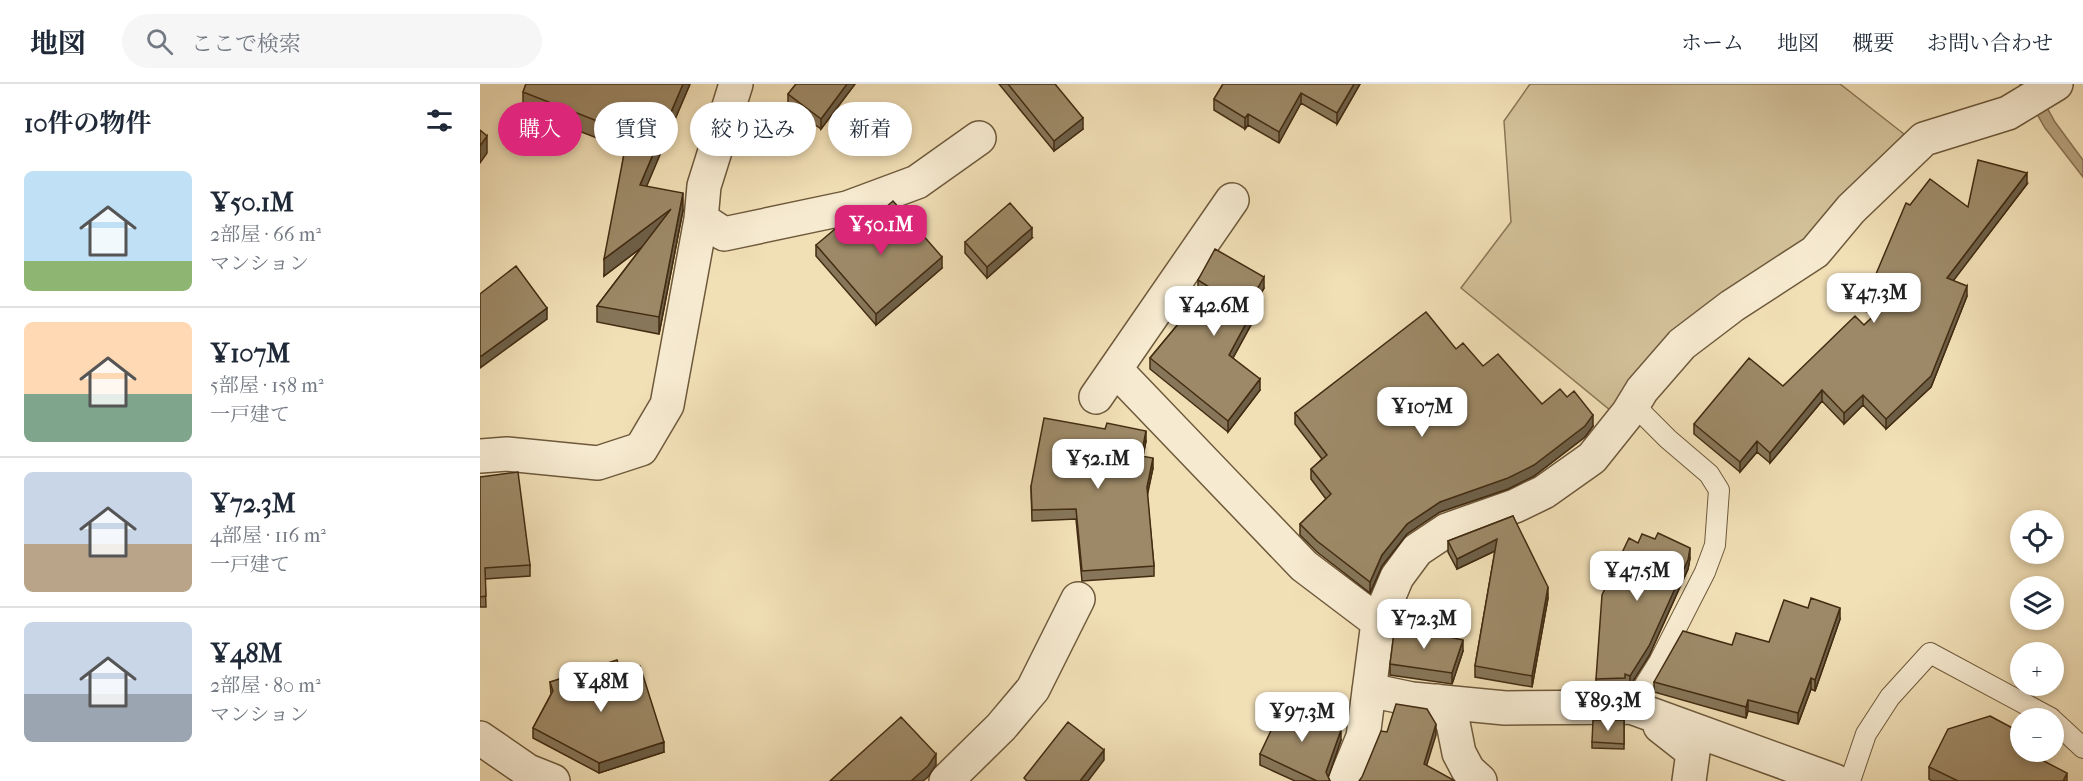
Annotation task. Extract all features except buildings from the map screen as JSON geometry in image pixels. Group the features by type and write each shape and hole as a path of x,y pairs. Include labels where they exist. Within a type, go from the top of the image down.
{"street":[{"path":"480,456 507,454 598,463 641,449 667,405 701,219 704,186 736,84"},
{"path":"1345,781 1363,737 1378,622 1397,577 1417,550 1447,530 1515,506 1545,492 1592,458 1634,404 1642,390 1682,344 1732,306 1815,252 1851,209 1924,139 2008,113 2056,84"},
{"path":"701,219 724,234 847,208 917,182 980,138"},
{"path":"1096,397 1232,200"},
{"path":"1116,369 1304,566 1378,622"},
{"path":"946,781 1001,727 1033,689 1078,599"},
{"path":"1369,690 1437,701 1505,708 1631,707 1836,781"},
{"path":"1437,701 1453,723 1458,753 1468,770 1480,781"},
{"path":"1631,707 1673,734 1693,752 1689,781"},
{"path":"480,738 528,771 553,781"}],"lane":[{"path":"1631,707 1659,662 1705,572 1715,545 1719,490 1709,474 1668,439 1634,404"},
{"path":"1850,781 1866,734 1890,697 1930,652 2030,708"},
{"path":"2064,731 2083,748"}],"shaded area":[{"path":"1530,84 1840,84 1904,134 1794,255 1610,410 1461,288 1511,222 1504,121"},
{"path":"2020,84 2034,84 2055,122 2083,160 2083,177 2045,128"}]}
